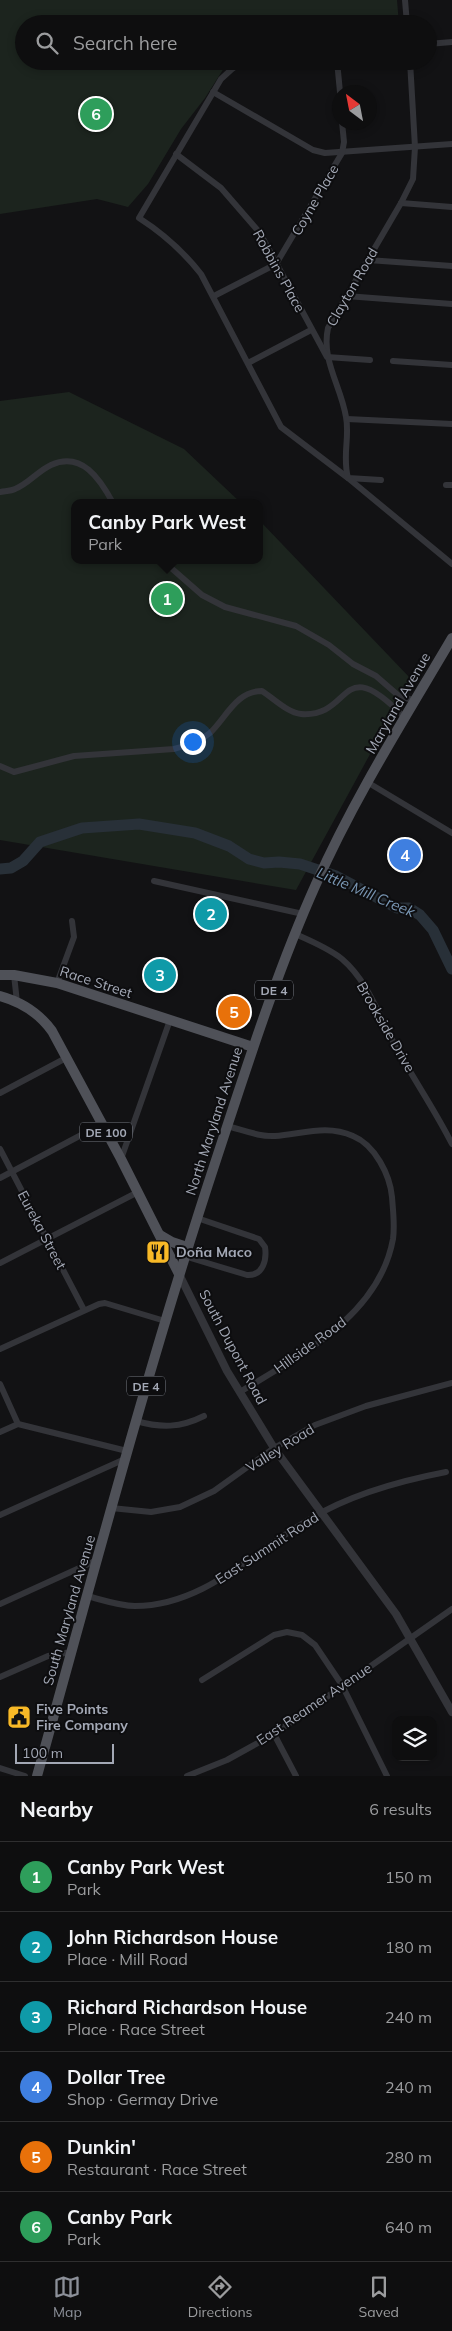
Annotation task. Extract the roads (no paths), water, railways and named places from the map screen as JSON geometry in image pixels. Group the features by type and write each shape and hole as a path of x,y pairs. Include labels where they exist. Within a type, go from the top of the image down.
{"main road":[{"name":"Maryland Avenue","path":"368,782 452,638"},
{"name":"North Maryland Avenue","path":"126,1455 179,1274 254,1047 295,934 316,883 368,782"},
{"path":"0,975 14,975"},
{"name":"Race Street","path":"14,975 57,983 254,1047"},
{"name":"South Dupont Road","path":"0,996 17,1002 38,1015 47,1024 121,1158 179,1274"},
{"path":"158,1232 186,1252"},
{"name":"South Maryland Avenue","path":"37,1776 126,1455"}],"street":[{"path":"405,0 406,15"},
{"path":"437,43 452,42"},
{"path":"230,70 213,92 139,218 166,236 183,252 201,274 281,427 348,478 452,564"},
{"path":"339,70 340,85"},
{"name":"Clayton Road","path":"348,478 344,460 347,419 340,391 327,358 326,338 328,328 402,202 415,172 411,70"},
{"path":"213,92 314,150 325,153 452,144"},
{"name":"Coyne Place","path":"276,264 342,153 344,142 343,130"},
{"name":"Robbins Place","path":"176,154 221,188 241,208 260,233 327,358"},
{"path":"402,202 452,207"},
{"path":"368,260 452,266"},
{"path":"214,296 276,264"},
{"path":"346,296 452,304"},
{"path":"248,364 311,330"},
{"path":"327,358 370,360"},
{"path":"392,361 452,365"},
{"path":"347,419 452,424"},
{"path":"0,492 16,489 51,465 65,462 82,465 92,471 110,499"},
{"path":"348,478 382,480"},
{"path":"167,564 202,595 225,607 296,626 376,676 399,696 416,700"},
{"path":"0,766 14,772 74,756 166,749 189,745 198,742 210,733 243,696 258,691 262,691 301,714 320,712 354,688 364,686 382,695 406,718"},
{"path":"368,782 452,833"},
{"path":"154,881 303,914"},
{"path":"57,983 74,937 72,921"},
{"name":"Brookside Drive","path":"295,934 322,946 342,959 355,973 435,1109 452,1144"},
{"path":"14,975 17,1002"},
{"path":"121,1158 170,1020"},
{"path":"0,1093 66,1058"},
{"path":"0,1178 102,1124"},
{"name":"Hillside Road","path":"227,1126 259,1135 274,1136 331,1128 354,1136 370,1147 391,1185 394,1222 393,1239 388,1257 372,1291 362,1304 340,1327 240,1392"},
{"name":"Eureka Street","path":"0,1149 84,1310"},
{"path":"0,1263 138,1192"},
{"path":"186,1252 247,1275 252,1275 260,1270 265,1261 266,1247 259,1239 197,1218"},
{"name":"South Dupont Road","path":"179,1274 240,1392 274,1448 396,1614 411,1637 452,1712"},
{"path":"0,1349 84,1310 105,1303 165,1321"},
{"name":"Valley Road","path":"111,1508 151,1512 180,1506 214,1491 274,1448 303,1431 336,1416 452,1383"},
{"path":"0,1384 18,1424"},
{"path":"136,1421 168,1427 184,1424 204,1416"},
{"path":"0,1432 18,1424 126,1455"},
{"path":"0,1515 126,1455"},
{"name":"East Summit Road","path":"87,1596 137,1606 182,1596 227,1576 268,1546 321,1513 396,1482 446,1472"},
{"path":"0,1604 97,1560"},
{"path":"411,1637 452,1609"},
{"path":"202,1680 262,1641 288,1632 302,1635 309,1639 342,1685 388,1776"},
{"name":"East Reamer Avenue","path":"187,1776 226,1760 274,1734 411,1637"},
{"path":"0,1677 48,1656 71,1652"},
{"path":"274,1734 296,1776"},
{"path":"0,1768 25,1776"}],"waterway":[{"name":"Little Mill Creek","path":"0,869 11,868 23,861 40,842 82,828 139,824 195,833 229,846 249,859 264,863 300,864 336,876 397,908 409,908 420,915 433,930 452,969"}],"place":[{"name":"Canby Park","path":"96,114"},
{"name":"Canby Park West","path":"167,599"},
{"name":"Dollar Tree","path":"405,855"},
{"name":"John Richardson House","path":"211,914"},
{"name":"Richard Richardson House","path":"160,975"},
{"name":"Dunkin'","path":"234,1012"},
{"name":"Doña Maco","path":"158,1252"},
{"name":"Five Points Fire Company","path":"19,1717"}]}
